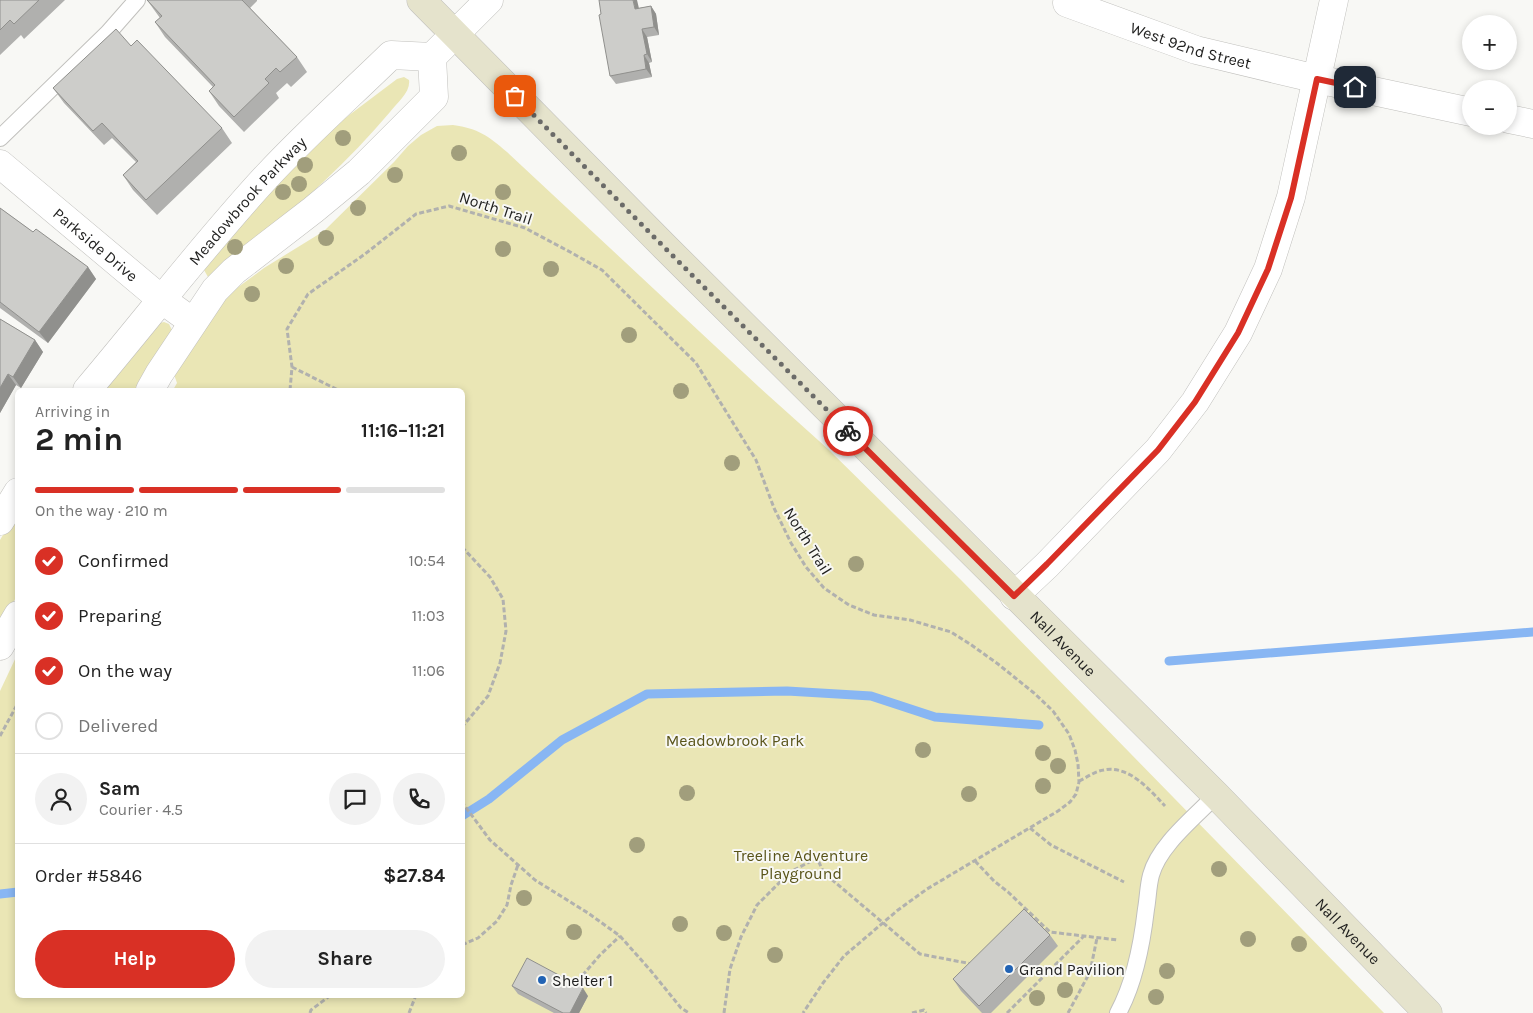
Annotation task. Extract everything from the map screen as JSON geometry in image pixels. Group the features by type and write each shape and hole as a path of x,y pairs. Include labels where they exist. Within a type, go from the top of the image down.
{"main road":[{"name":"Nall Avenue","path":"421,0 646,228 1216,795 1428,1013"}],"street":[{"path":"151,388 215,290 234,272 358,172 434,98 432,57 489,0"},
{"path":"1014,596 1158,450 1195,402 1238,333 1268,269 1291,198 1334,0"},
{"name":"West 92nd Street","path":"1067,3 1196,50 1317,79 1462,110"},
{"name":"Meadowbrook Parkway","path":"89,388 198,254 268,175 391,55 432,57"},
{"path":"1517,121 1533,124"},
{"name":"Parkside Drive","path":"0,164 161,299 193,322"},
{"path":"0,521 15,497"},
{"path":"0,646 15,619"}],"lane":[{"path":"0,138 108,33 137,0"},
{"path":"1118,1013 1124,1003 1136,965 1151,874 1165,847 1216,795"}],"path":[{"name":"North Trail","path":"290,388 292,368 287,329 308,294 365,254 416,214 449,206 525,228 602,270 696,363 756,460 774,508 791,543 806,567 824,588 849,605 874,615 910,620 951,632 998,664 1053,711 1068,734 1075,750 1078,764 1076,794 1070,802 927,889 883,922 844,956 803,1013"},
{"path":"292,368 334,388"},
{"path":"465,549 490,578 504,598 506,631 500,663 488,696 465,723"},
{"path":"0,736 15,708"},
{"path":"1078,782 1103,770 1121,771 1134,777 1150,789 1165,806"},
{"path":"465,807 490,840 535,880 588,913 620,936 681,1008 689,1013"},
{"path":"1030,828 1051,845 1124,882"},
{"path":"724,1013 730,969 741,937 757,904 790,872 817,858 824,873 920,954 973,964"},
{"path":"975,861 1050,932 1118,940"},
{"path":"465,944 478,938 497,921 506,906 510,885 518,865"},
{"path":"567,980 575,984 600,955 620,936"},
{"path":"1006,1013 1084,936"},
{"path":"1068,1013 1090,972 1097,937"},
{"path":"310,1013 311,1010 327,998"},
{"path":"409,1013 415,998"},
{"path":"912,1013 924,1010 926,1013"}],"green space":[{"path":"404,77 409,80 406,93 349,157 260,239 213,278 208,277 204,270 205,265 265,194 340,122 397,79"},
{"name":"Meadowbrook Park","path":"453,125 470,129 494,141 828,449 961,580 1384,1013 0,1013 0,691 15,659 15,998 465,998 465,388 174,388 177,383 172,369 220,305 237,288 264,268 324,231 408,146 421,135 437,126"},
{"path":"164,322 169,324 172,330 140,388 102,388 157,324"},
{"path":"15,514 15,599 0,625 0,540"}],"building":[{"path":"0,0 39,0 14,24 10,20 0,30"},
{"path":"147,0 242,0 297,57 280,72 276,68 265,79 269,83 234,117 209,91 215,85 155,22 162,16"},
{"path":"599,0 633,0 635,9 651,6 654,27 642,29 647,54 644,55 646,69 610,76 599,15 601,14"},
{"path":"116,29 131,46 137,40 222,128 146,200 123,175 138,161 102,123 93,131 53,88"},
{"path":"0,208 33,232 36,229 88,267 39,332 0,302"},
{"path":"0,319 35,340 13,377 8,374 0,388"},
{"name":"Grand Pavilion","path":"1024,909 1050,935 979,1006 953,979"},
{"name":"Shelter 1","path":"527,958 583,988 570,1013 563,1013 512,986"}],"waterway":[{"path":"1169,661 1533,632"},
{"path":"465,814 489,799 562,740 647,694 787,691 871,696 935,717 1039,725"},
{"path":"0,894 15,892"}],"way so far":[{"path":"515,96 848,431"}],"place":[{"name":"Grand Pavilion","path":"1009,969"},
{"name":"Shelter 1","path":"542,980"}],"route":[{"path":"848,431 1014,596 1158,450 1195,402 1238,333 1268,269 1291,198 1317,79 1355,87"}],"park label":[{"name":"Treeline Adventure Playground","path":"801,864"}]}
